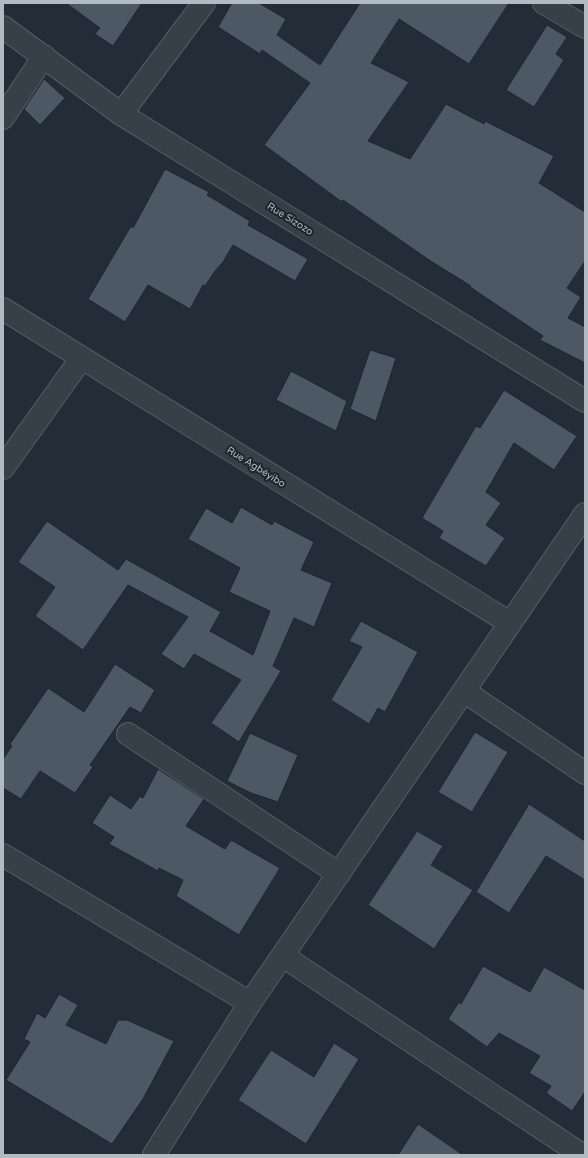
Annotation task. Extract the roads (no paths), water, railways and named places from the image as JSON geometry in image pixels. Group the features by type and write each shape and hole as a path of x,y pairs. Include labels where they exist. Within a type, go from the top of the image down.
{"street":[{"path":"121,114 204,3"},
{"path":"544,3 585,27"},
{"name":"Rue Sizozo","path":"3,27 121,114 585,401"},
{"path":"3,118 44,56"},
{"name":"Rue Agbéyibo","path":"3,309 81,359 510,624"},
{"path":"3,468 81,359"},
{"path":"154,1155 250,1003 585,514"},
{"path":"464,691 585,773"},
{"path":"128,734 339,874"},
{"path":"3,855 250,1003"},
{"path":"283,956 582,1155"}]}
